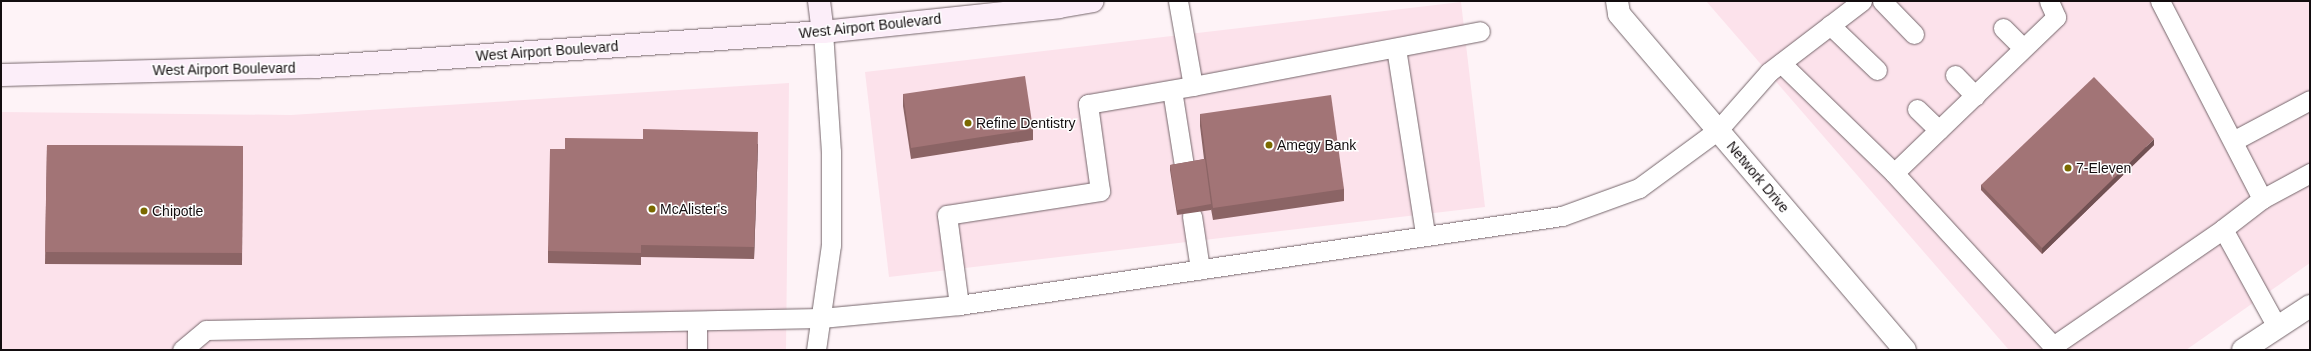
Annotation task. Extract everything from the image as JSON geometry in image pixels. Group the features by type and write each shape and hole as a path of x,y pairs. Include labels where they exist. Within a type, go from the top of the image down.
{"main road":[{"path":"819,1 823,32"},
{"name":"West Airport Boulevard","path":"1,75 313,67 823,32 1059,7 1092,1"}],"street":[{"name":"Network Drive","path":"1617,1 1620,14 1904,350"},
{"path":"2243,350 2310,306"}],"lane":[{"path":"1178,1 1193,86"},
{"path":"182,350 206,330 821,318 960,305 1425,234 1562,216 1639,188 1718,130 1769,72 1862,1"},
{"path":"1882,1 1914,34"},
{"path":"1894,173 2056,17 2049,1"},
{"path":"2160,1 2262,199"},
{"path":"1830,25 1877,70"},
{"path":"2002,28 2023,48"},
{"path":"960,305 947,215 1100,191 1088,104 1172,90 1480,31"},
{"path":"816,350 831,245 831,152 823,32"},
{"path":"1396,48 1425,234"},
{"path":"1781,63 1894,173 2053,346 2223,229 2262,199 2310,173"},
{"path":"1955,75 1975,96"},
{"path":"1172,90 1184,166"},
{"path":"2233,141 2310,100"},
{"path":"1918,110 1939,130"},
{"path":"1192,216 1200,269"},
{"path":"2223,229 2277,328"},
{"path":"697,320 697,350"}],"shaded area":[{"path":"1706,1 2310,1 2310,263 2186,350 2009,350"},
{"path":"1461,2 1485,207 889,277 865,72"},
{"path":"789,83 786,350 1,350 1,112 291,115"}],"building":[{"name":"Refine Dentistry","path":"1025,76 1033,129 911,148 903,94"},
{"name":"7-Eleven","path":"2094,77 2154,139 2042,248 1981,185"},
{"name":"Amegy Bank","path":"1331,95 1344,189 1213,208 1200,114"},
{"name":"McAlister's","path":"643,129 758,132 754,247 641,245 641,253 548,251 550,149 565,149 565,138 643,139"},
{"name":"Chipotle","path":"47,145 243,146 242,253 45,252"},
{"path":"1205,159 1211,204 1177,210 1170,165"}],"place":[{"name":"Refine Dentistry","path":"968,123"},
{"name":"Amegy Bank","path":"1269,145"},
{"name":"7-Eleven","path":"2068,168"},
{"name":"McAlister's","path":"652,209"},
{"name":"Chipotle","path":"144,211"}]}
